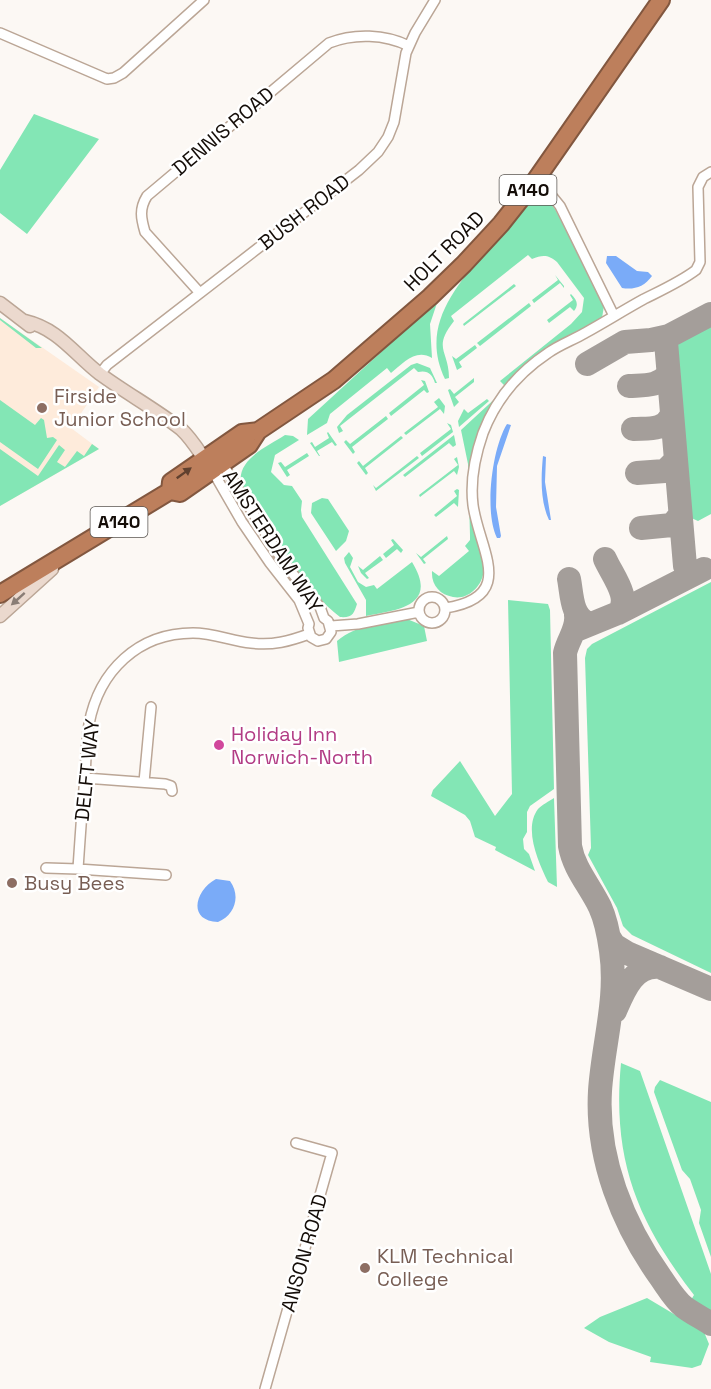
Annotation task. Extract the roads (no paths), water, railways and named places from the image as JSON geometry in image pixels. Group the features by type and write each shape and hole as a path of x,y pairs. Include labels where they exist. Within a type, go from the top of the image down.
{"highway":[{"name":"HOLT ROAD","path":"213,461 242,433 258,431 334,380 430,297 501,224 535,181 661,0"},
{"name":"A140","path":"0,594 170,491 180,493 213,461"}],"street":[{"name":"BUSH ROAD","path":"100,374 107,364 359,170 378,152 394,122 409,46 435,0"},
{"path":"0,33 107,79 114,78 123,73 202,1"},
{"name":"DENNIS ROAD","path":"200,293 145,232 141,219 141,207 147,196 328,43 340,38 385,37 409,46"},
{"path":"445,608 464,606 475,600 483,591 488,579 489,561 477,525 472,478 482,437 497,404 525,371 549,352 696,270 700,262 698,187 703,177 711,172"},
{"path":"535,181 547,190 560,206 614,316"},
{"path":"0,303 25,321 35,332 64,351 79,357 100,374 174,423 193,440 199,439 206,443 213,461"},
{"name":"AMSTERDAM WAY","path":"213,461 284,563 320,607 324,618 331,626 330,636 322,641 314,639 299,600 242,522 213,461"},
{"path":"0,616 68,554"},
{"path":"429,598 439,599 445,608 442,620 435,623 424,621 419,612 422,602 429,598"},
{"path":"331,626 358,624 419,612"},
{"name":"AMSTERDAM WAY","path":"309,629 315,619 324,618"},
{"name":"DELFT WAY","path":"78,869 89,724 97,696 109,672 132,652 148,643 171,635 193,633 253,644 271,644 309,629"},
{"path":"144,782 151,707"},
{"path":"85,778 165,784 171,786 172,791"},
{"path":"46,868 166,875"},
{"name":"ANSON ROAD","path":"265,1389 332,1153 296,1143"}],"water":[{"path":"607,256 616,256 637,271 648,272 652,276 638,287 622,288 606,263"},
{"path":"507,424 511,425 497,466 496,507 501,536 497,538 491,513 491,480 497,448"},
{"path":"543,456 546,457 545,482 551,520 546,513 543,497"},
{"path":"216,879 230,881 236,899 229,915 218,922 208,920 198,911 199,897 203,890"}],"place":[{"name":"Firside Junior School","path":"42,408"},
{"name":"Holiday Inn Norwich-North","path":"219,745"},
{"name":"Busy Bees","path":"12,883"},
{"name":"KLM Technical College","path":"365,1268"}]}
